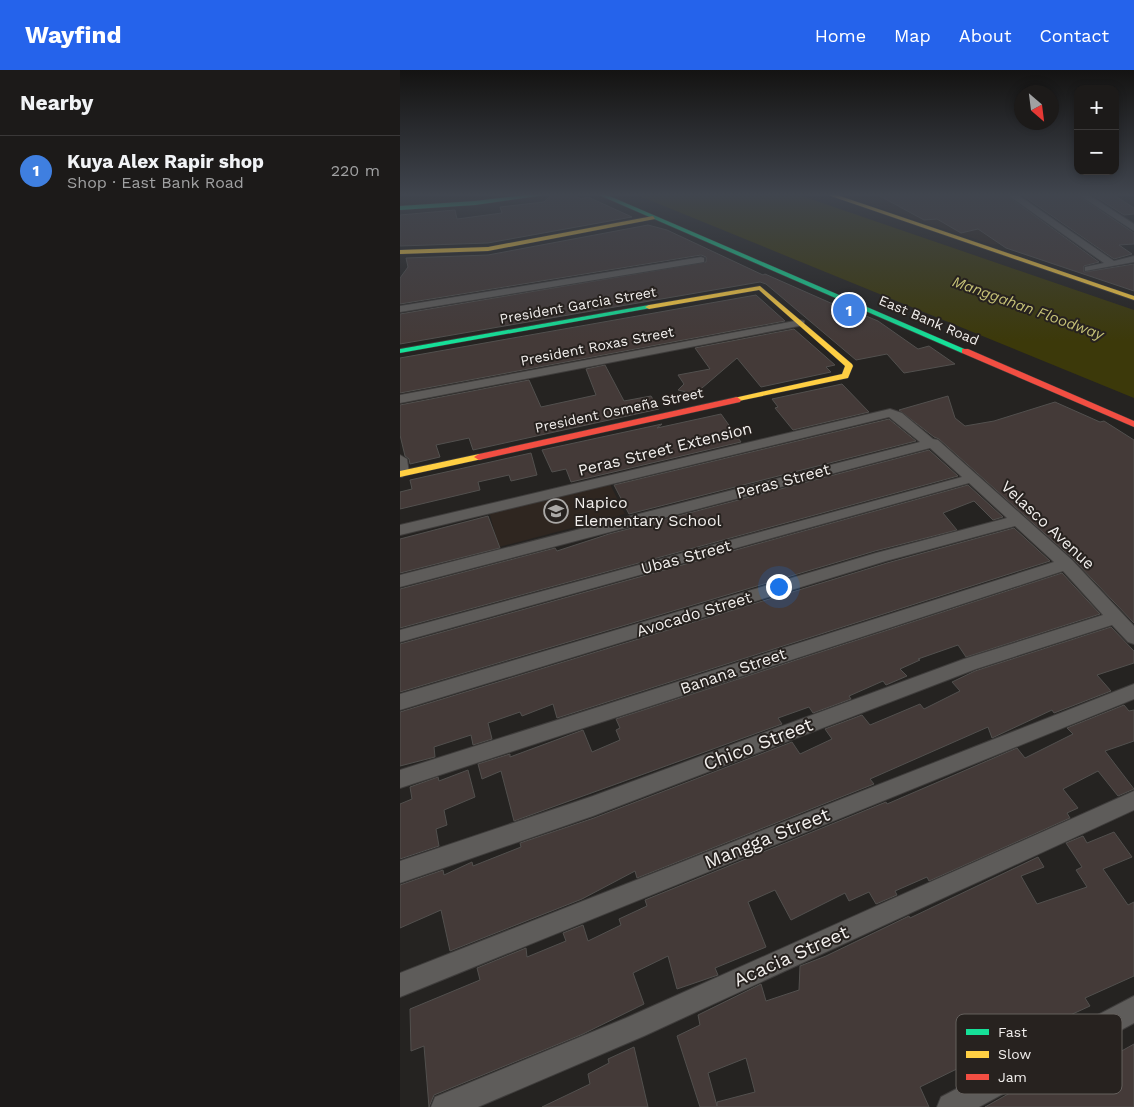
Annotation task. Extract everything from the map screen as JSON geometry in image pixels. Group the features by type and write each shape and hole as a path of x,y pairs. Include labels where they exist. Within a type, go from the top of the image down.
{"street":[{"path":"400,252 451,252 488,249 518,243"},
{"name":"East Bank Road","path":"712,243 1134,424"},
{"path":"971,243 1134,298"},
{"path":"1083,243 1112,263"},
{"path":"1088,269 1134,259"},
{"path":"400,309 701,260"},
{"name":"President Garcia Street","path":"400,351 760,288 800,323"},
{"name":"President Osmeña Street","path":"401,474 845,376 848,366 800,323"},
{"name":"President Roxas Street","path":"400,399 800,323"},
{"name":"Peras Street Extension","path":"400,530 890,413 898,416 931,443"},
{"name":"Velasco Avenue","path":"931,443 1066,564 1134,636"},
{"name":"Peras Street","path":"400,581 931,443"},
{"path":"400,459 401,474"},
{"name":"Ubas Street","path":"400,636 972,478"},
{"name":"Avocado Street","path":"400,702 873,560 1018,520"},
{"name":"Banana Street","path":"400,779 573,725 924,607 1066,564"},
{"name":"Chico Street","path":"400,872 593,806 970,664 1116,617"},
{"name":"Mangga Street","path":"400,985 1134,691"},
{"name":"Acacia Street","path":"446,1107 635,1027 1134,800"},
{"path":"1122,1015 1134,1009"},
{"path":"951,1107 975,1094"}],"shaded area":[{"name":"Napico Elementary School","path":"607,478 625,514 499,547 488,508"}],"water":[{"name":"Manggahan Floodway","path":"755,243 940,243 1134,310 1134,398"}],"building":[{"path":"400,243 476,243 400,246"},
{"path":"550,243 696,243 763,275 765,274 842,308 858,319 866,316 878,321 918,349 929,346 955,364 904,373 887,354 856,360 766,284 760,282 400,344 400,314 706,262 706,257 701,255 400,304 400,278 408,267 406,258 488,255"},
{"path":"999,243 1073,243 1099,262 1084,266 1084,272 1134,264 1134,291 1006,248"},
{"path":"1092,243 1134,243 1119,245 1132,254 1114,259"},
{"path":"756,295 785,321 400,393 400,358"},
{"path":"794,329 835,365 826,367 831,372 761,387 737,358 695,394 678,390 684,384 678,375 710,369 695,348"},
{"path":"605,365 624,401 651,396 659,409 473,450 469,438 436,445 440,457 410,464 409,459 405,456 400,435 400,405 529,380 541,407 596,395 586,369"},
{"path":"842,384 869,412 793,430 775,408 778,407 772,399"},
{"path":"948,396 955,418 965,426 994,421 1055,402 1100,422 1104,421 1134,440 1134,623 1073,559 939,439 899,410"},
{"path":"721,414 741,442 571,482 566,469 552,472 542,450 662,424 657,428"},
{"path":"889,419 916,441 629,514 614,485"},
{"path":"929,450 958,476 400,628 400,589 555,548 557,551 609,534"},
{"path":"531,453 537,475 511,481 509,475 478,482 480,490 400,509 400,492 412,489 410,480"},
{"path":"968,485 1003,517 993,520 974,501 943,513 957,530 875,551 400,692 400,644"},
{"path":"488,516 500,548 400,573 400,539"},
{"path":"1014,528 1050,561 557,718 553,704 522,716 520,712 488,723 492,739 473,745 471,735 434,747 435,757 400,766 400,712 887,563"},
{"path":"1062,573 1100,614 966,657 958,645 918,659 920,660 900,669 907,676 886,685 883,681 849,696 851,699 813,713 809,707 778,718 782,724 514,821 501,771 482,779 478,764 510,754 510,757 583,730 592,752 620,740 616,730 620,728 616,719"},
{"path":"1111,627 1134,651 1134,663 1097,675 1111,691 1054,713 1052,710 992,738 988,727 870,779 874,784 637,878 635,871 582,899 450,951 441,910 400,928 400,885 443,870 444,875 472,862 473,866 521,847 520,843 594,818 792,742 800,754 832,739 825,729 862,715 870,725 920,704 924,709 960,691 952,682 975,671"},
{"path":"1124,705 1129,711 1134,710 1134,741 1105,751 1134,789 1118,796 1098,771 1063,789 1078,808 1067,813 1070,818 929,881 927,877 895,891 897,895 876,904 869,892 849,901 845,893 791,920 775,890 748,902 766,947 715,968 718,975 677,989 668,956 633,973 644,1004 583,1034 434,1095 429,1107 424,1046 411,1051 410,1009 480,980 477,968 526,948 527,957 566,941 563,933 583,925 588,941 621,925 619,919 647,906 645,900 886,802 887,804 1017,748 1025,758 1073,734 1067,728"},
{"path":"468,770 475,797 444,810 447,825 436,829 439,846 400,859 400,804 412,799 410,787 438,777 439,781"},
{"path":"1114,832 1132,857 1103,869 1128,905 1134,902 1134,976 1085,998 1090,1006 1073,1014 956,1014 956,1069 920,1087 929,1107 700,1107 677,1036 700,1025 698,1015 761,984 766,1001 799,990 800,966 826,956 909,916 910,918 1038,857 1044,867 1021,876 1037,904 1087,887 1076,870 1082,867 1066,843 1083,836 1087,843","holes":["746,1058 755,1092 717,1102 717,1106 708,1073"]},
{"path":"1134,1044 1134,1107 985,1107 1008,1094 1122,1094 1122,1051"},
{"path":"634,1047 648,1107 542,1107 590,1084 588,1074 609,1063 608,1059"}],"traffic: fast":[{"path":"714,243 965,351"},
{"path":"400,351 649,307"}],"traffic: slow":[{"path":"400,252 488,249 518,243"},
{"path":"973,243 1134,298"},
{"path":"649,307 760,288 849,366 845,376 737,400"},
{"path":"400,474 479,457"}],"traffic: jam":[{"path":"965,351 1134,424"},
{"path":"479,457 737,400"}],"place":[{"name":"Kuya Alex Rapir shop","path":"849,310"},
{"name":"Napico Elementary School","path":"556,511"}]}
